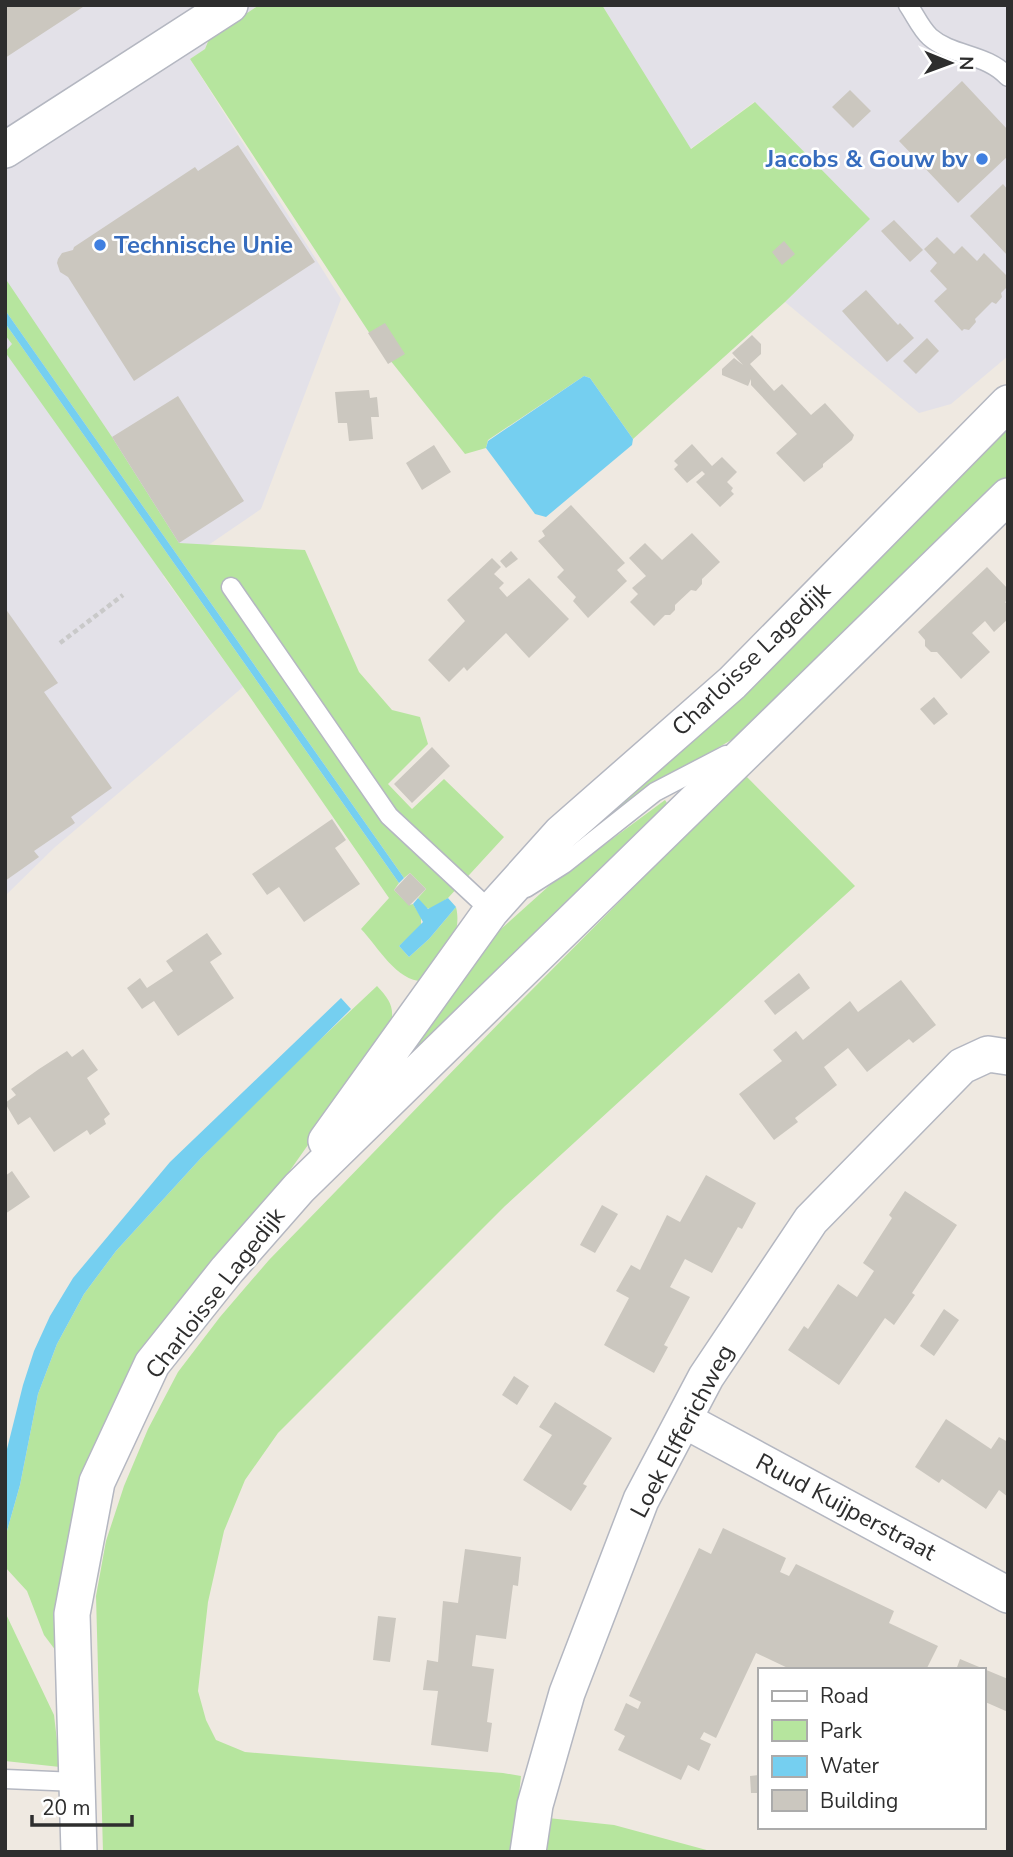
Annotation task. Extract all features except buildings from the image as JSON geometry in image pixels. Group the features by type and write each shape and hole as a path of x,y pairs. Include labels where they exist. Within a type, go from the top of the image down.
{"street":[{"path":"5,150 230,5"},
{"name":"Charloisse Lagedijk","path":"299,1188 333,1127 491,911 561,833 732,683 1008,403"},
{"name":"Charloisse Lagedijk","path":"79,1852 72,1614 97,1482 152,1364 227,1270 299,1188 1008,496"},
{"name":"Loek Elfferichweg","path":"528,1852 535,1805 567,1693 641,1500 706,1377 811,1220 962,1066 998,1055"},
{"name":"Ruud Kuijperstraat","path":"684,1420 1008,1595"}],"lane":[{"path":"908,5 928,35 941,45 997,66 1008,77"},
{"path":"231,587 390,816 491,911"},
{"name":"Charloisse Lagedijk","path":"491,911 564,864 655,792 764,736"},
{"path":"5,1779 77,1782"}],"path":[{"path":"60,643 123,596"}],"shaded area":[{"path":"5,5 259,5 208,39 205,49 190,59 341,299 261,509 163,576 243,687 54,848 5,896"},
{"path":"602,5 1008,5 1008,356 951,404 919,413 785,302 869,219 754,102 690,149"}],"green space":[{"path":"259,5 602,5 691,149 755,102 870,219 785,302 633,439 590,378 584,376 488,440 486,448 465,454 374,340 190,59 205,49 209,39"},
{"path":"5,278 112,437 179,543 305,550 359,672 392,710 420,717 428,744 388,784 412,809 444,779 504,837 448,898 431,909 425,908 418,898 426,889 410,873 404,878 5,310"},
{"path":"5,323 399,883 394,890 409,905 413,904 421,917 421,926 399,946 409,957 429,939 456,907 457,927 450,947 426,981 407,977 398,971 361,929 389,898 5,352 12,344 5,335"},
{"path":"1008,423 1008,476 764,712 733,739 645,790 565,850"},
{"path":"745,775 855,886 505,1206 278,1433 245,1480 224,1531 208,1602 198,1691 206,1720 216,1740 245,1752 521,1776 513,1852 103,1852 96,1596 106,1541 124,1486 148,1429 178,1372 269,1260"},
{"path":"665,800 669,806 349,1123 491,938 550,885"},
{"path":"377,986 391,1006 389,1030 272,1196 134,1372 62,1659 44,1635 27,1591 5,1567 5,1538 20,1485 38,1394 57,1344 84,1294 116,1251 276,1081"},
{"path":"5,1612 54,1715 60,1767 5,1761"},
{"path":"548,1818 614,1825 714,1852 547,1852"}],"water":[{"path":"5,310 404,878 399,883 5,323"},
{"path":"584,376 590,378 633,439 632,445 546,517 535,514 486,448 488,441"},
{"path":"418,898 428,909 448,898 456,907 429,939 409,957 399,946 423,922 413,904"},
{"path":"341,998 351,1009 201,1158 116,1251 84,1294 57,1344 38,1394 20,1485 5,1538 5,1457 23,1385 34,1351 50,1316 73,1278 170,1162"}],"place":[{"name":"Jacobs & Gouw bv","path":"982,159"},
{"name":"Technische Unie","path":"100,245"}]}
